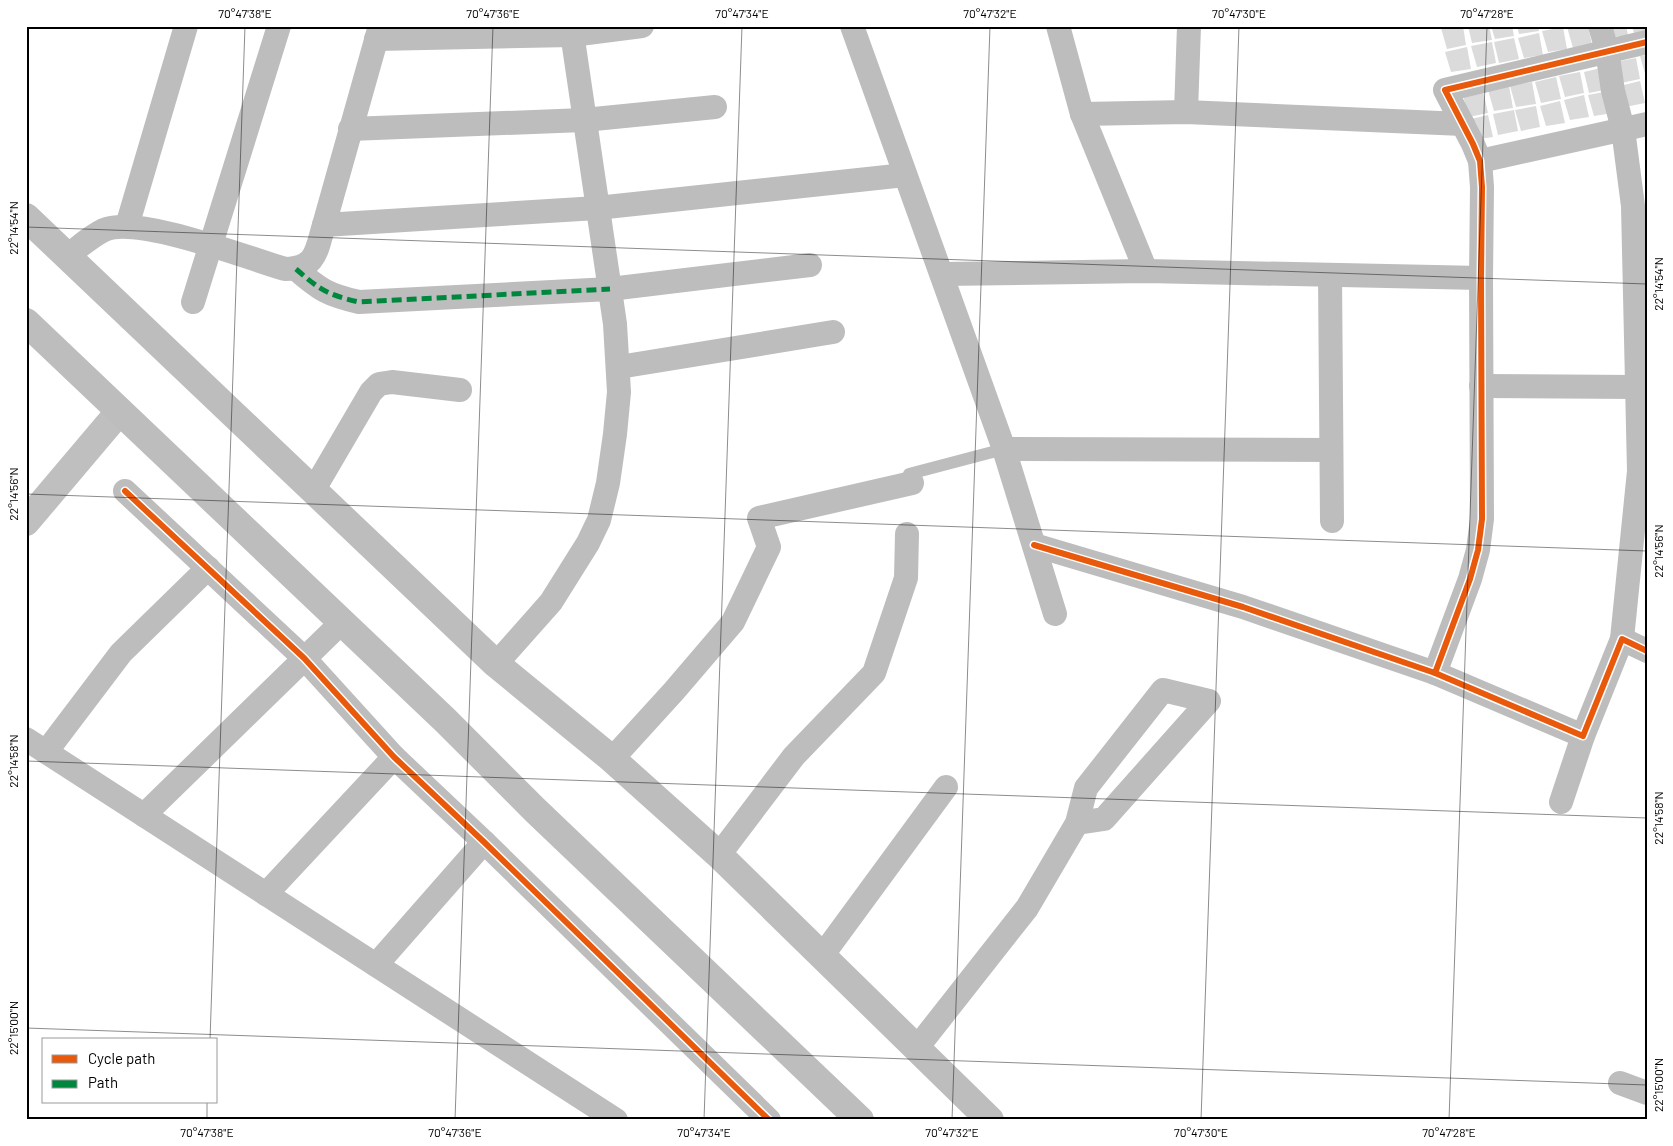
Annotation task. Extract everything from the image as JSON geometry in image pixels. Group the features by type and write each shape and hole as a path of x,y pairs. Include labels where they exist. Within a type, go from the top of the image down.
{"highway":[{"path":"26,217 496,664 612,759 719,854 990,1120"},
{"path":"26,322 445,720 535,810 860,1120"}],"street":[{"path":"127,226 186,26"},
{"path":"193,302 279,26"},
{"path":"66,257 104,230 127,226 152,229 285,270 296,269 306,265 313,258 324,225 378,33 572,31 642,26"},
{"path":"852,26 1004,449 1055,614"},
{"path":"1058,26 1082,114 1146,271"},
{"path":"1186,112 1189,26"},
{"path":"1561,802 1583,736 1622,639 1643,471 1637,387 1640,205 1613,91 1607,50 1600,26"},
{"path":"496,664 551,602 588,543 599,520 608,483 614,444 619,392 615,324 572,31"},
{"path":"1435,673 1470,579 1478,550 1482,519 1482,187 1480,161 1445,90 1647,42"},
{"path":"350,129 584,120 715,107"},
{"path":"1082,114 1186,112 1463,124"},
{"path":"1480,161 1647,124"},
{"path":"324,225 597,208 905,175"},
{"path":"296,269 316,286 334,296 359,302 610,288 810,265"},
{"path":"942,274 1146,271 1481,278"},
{"path":"1330,275 1332,521"},
{"path":"619,367 833,332"},
{"path":"313,490 371,392 379,384 392,382 460,390"},
{"path":"1481,386 1637,387"},
{"path":"26,522 119,412"},
{"path":"1004,449 1331,450"},
{"path":"612,759 733,622 769,547 759,518 910,478"},
{"path":"125,491 304,658 394,757 484,842 769,1120"},
{"path":"719,854 794,756 874,672 906,578 907,534"},
{"path":"1034,544 1243,607 1435,673 1583,736"},
{"path":"208,568 121,654 36,746 613,1119"},
{"path":"144,815 342,622"},
{"path":"1622,639 1647,651"},
{"path":"916,1049 1027,908 1077,823 1086,788 1163,690 1208,701 1104,819 1077,823"},
{"path":"266,894 394,757"},
{"path":"822,956 946,787"},
{"path":"376,965 484,842"},
{"path":"1620,1082 1647,1093"}],"lane":[{"path":"910,478 1004,449"}],"building":[{"path":"1463,26 1466,45 1447,49 1441,28"},
{"path":"1468,26 1489,26 1492,40 1472,43"},
{"path":"1491,26 1512,26 1514,36 1495,39"},
{"path":"1517,26 1538,26 1539,31 1519,34"},
{"path":"1588,26 1592,45 1573,48 1567,27"},
{"path":"1605,26 1626,26 1628,35 1608,38"},
{"path":"1632,26 1647,26 1647,31 1634,33"},
{"path":"1563,27 1567,49 1548,52 1542,31"},
{"path":"1539,33 1543,55 1524,58 1518,38"},
{"path":"1514,38 1519,59 1499,63 1494,42"},
{"path":"1492,42 1496,63 1477,67 1471,46"},
{"path":"1467,47 1471,69 1451,72 1445,52"},
{"path":"1647,55 1647,77 1646,77 1640,56"},
{"path":"1636,58 1640,79 1621,83 1615,62"},
{"path":"1605,67 1609,89 1589,93 1584,72"},
{"path":"1580,72 1584,93 1565,97 1559,76"},
{"path":"1556,77 1561,99 1541,103 1535,82"},
{"path":"1640,81 1645,103 1625,107 1620,86"},
{"path":"1532,82 1536,104 1516,107 1510,86"},
{"path":"1509,86 1513,108 1494,111 1488,90"},
{"path":"1483,91 1488,113 1469,117 1463,96"},
{"path":"1609,91 1613,113 1594,116 1588,95"},
{"path":"1584,95 1589,117 1570,120 1564,100"},
{"path":"1560,101 1565,123 1546,126 1540,106"},
{"path":"1536,106 1540,127 1521,131 1515,110"},
{"path":"1514,110 1518,131 1498,135 1493,114"},
{"path":"1488,115 1493,137 1473,140 1467,120"}],"marked path":[{"path":"296,269 325,291 359,302 610,289"}],"cycle path":[{"path":"1435,673 1470,579 1478,550 1482,519 1482,187 1480,161 1445,90 1647,42"},
{"path":"125,491 304,658 394,757 484,842 769,1120"},
{"path":"1034,545 1243,607 1435,673 1583,736 1622,639 1647,651"}]}
